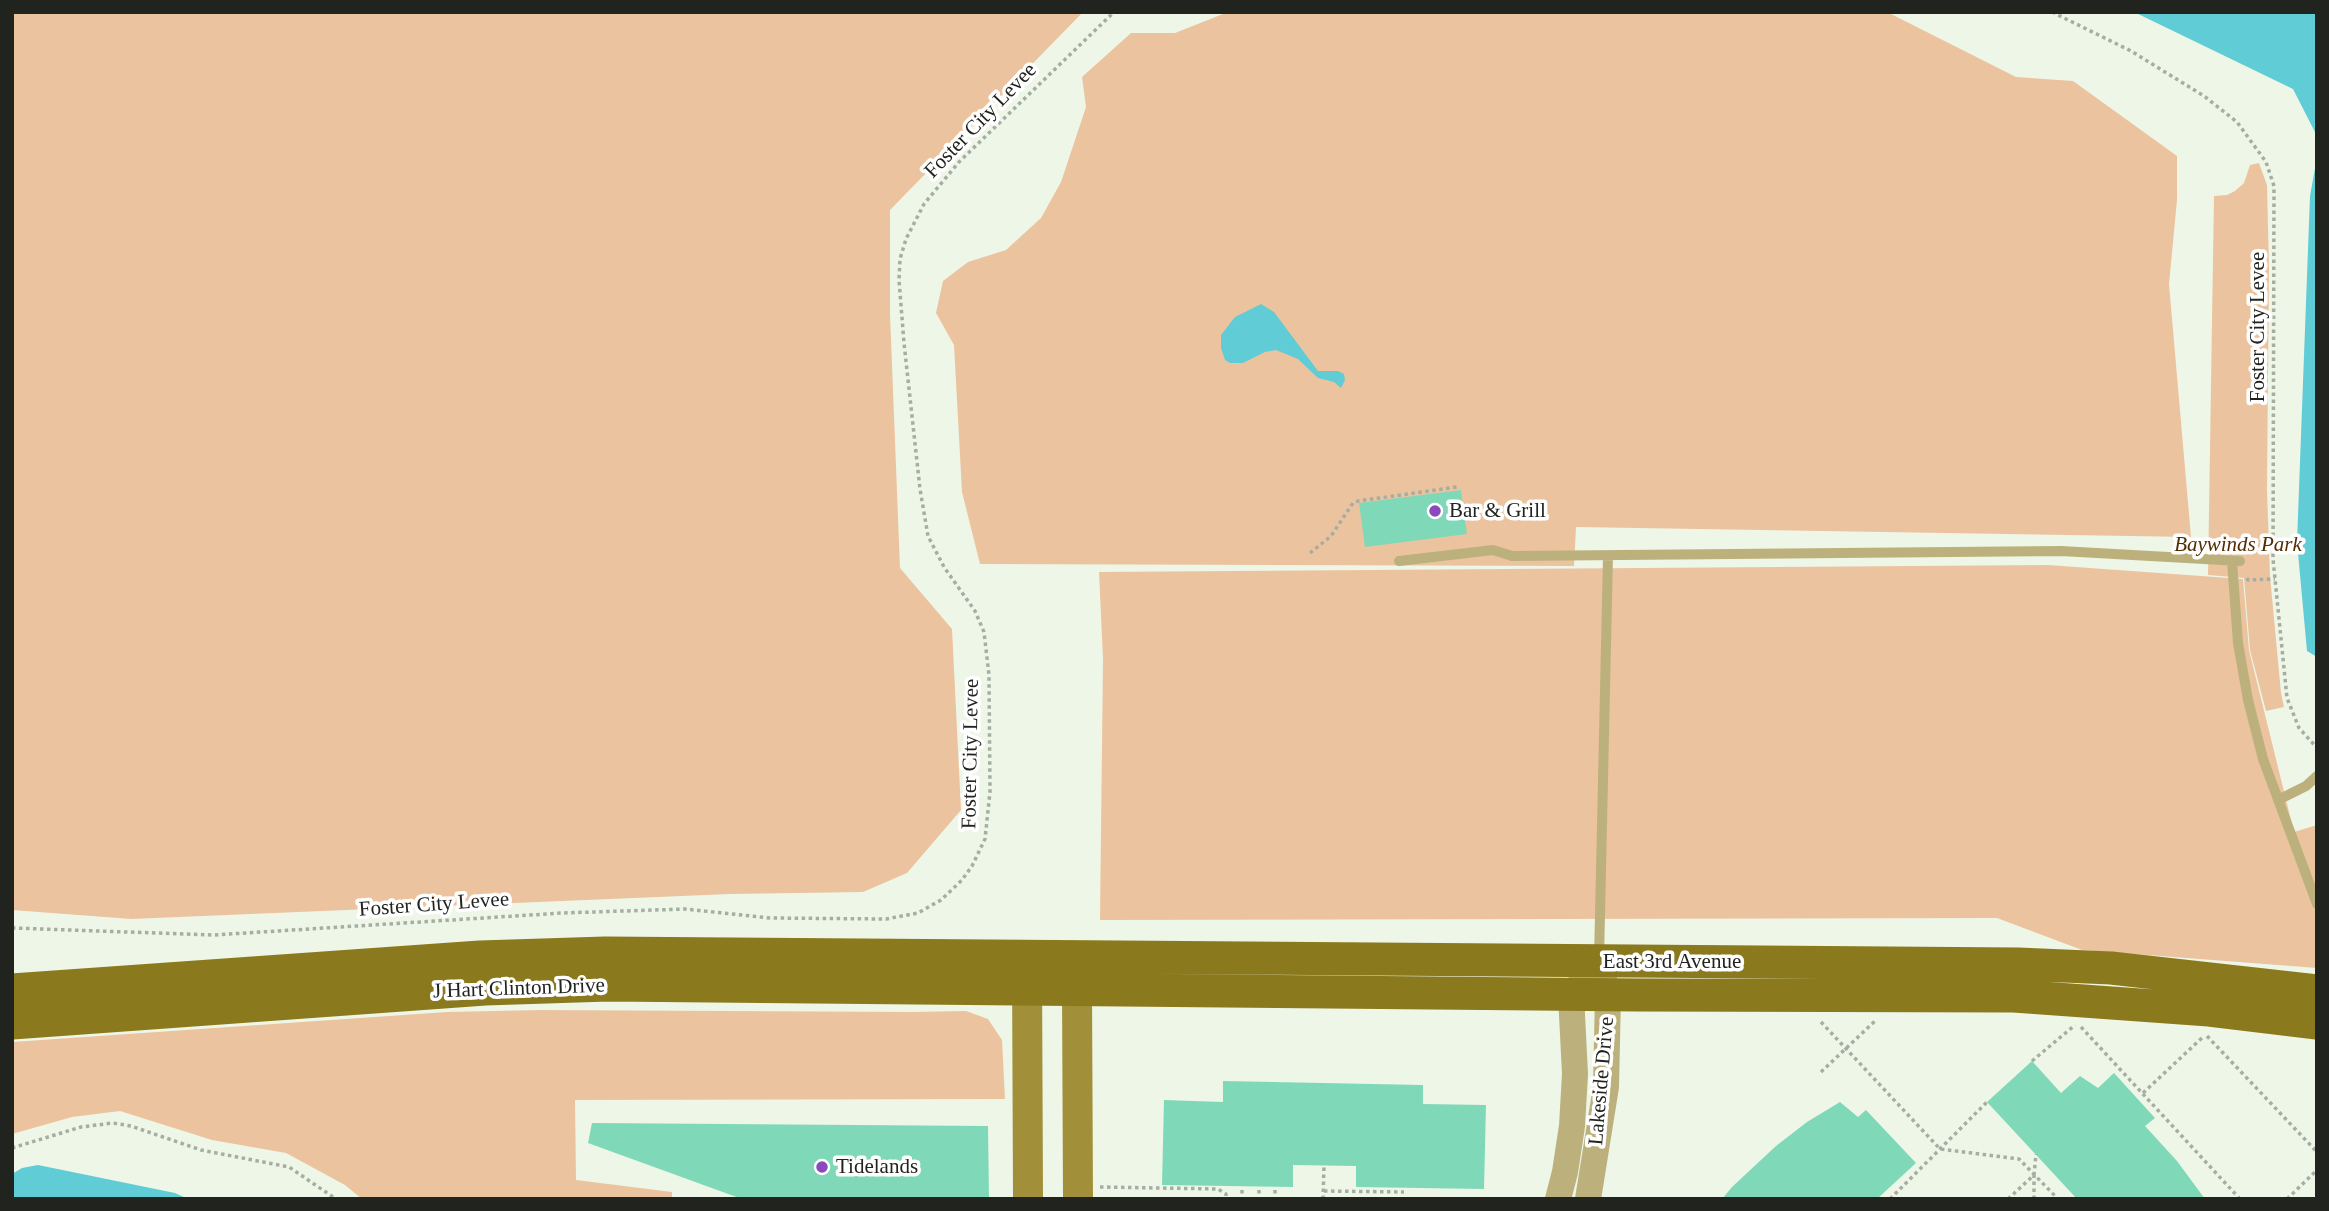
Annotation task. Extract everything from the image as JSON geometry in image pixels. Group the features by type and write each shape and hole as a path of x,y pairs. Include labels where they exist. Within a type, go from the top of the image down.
{"main road":[{"name":"J Hart Clinton Drive","path":"12,990 545,954 1027,956"},
{"name":"East 3rd Avenue","path":"1027,956 2031,965 2150,972 2317,991"},
{"path":"1027,956 1028,1199"},
{"path":"1066,956 1077,989 1086,1193"},
{"name":"J Hart Clinton Drive","path":"12,1023 545,986 1027,989"},
{"name":"East 3rd Avenue","path":"1027,989 1571,995 2014,996 2078,1011 2208,1022 2317,1023"}],"street":[{"path":"1571,995 1599,961"},
{"name":"Lakeside Drive","path":"1588,1199 1606,1087 1608,995 1599,961"},
{"name":"Lakeside Drive","path":"1558,1199 1572,1126 1575,1074 1571,995"}],"lane":[{"path":"1399,561 1493,550 1512,556 2061,551 2236,561 2238,643 2248,700 2263,760 2317,904"},
{"path":"1599,961 1608,555"},
{"path":"2278,800 2306,786 2317,776"}],"path":[{"name":"Foster City Levee","path":"12,928 214,935 562,913 685,909 770,918 886,919 918,913 941,900 972,866 985,839 990,792 989,675 984,632 975,611 944,566 928,536 920,489 904,343 899,280 901,258 906,239 924,204 959,162 1114,12"},
{"name":"Foster City Levee","path":"2052,12 2133,52 2204,96 2237,122 2266,162 2274,186 2273,559 2287,698 2300,728 2317,748"},
{"path":"1310,554 1331,536 1353,503 1358,500 1457,487"},
{"path":"2236,561 2248,580 2275,579"},
{"path":"1796,995 1940,1149 2018,1159 2058,1199"},
{"path":"1821,1072 1902,996"},
{"path":"2032,1061 2078,1011 2143,1093 2240,1199"},
{"path":"2143,1093 2208,1022 2317,1152"},
{"path":"1890,1199 1987,1102"},
{"path":"12,1148 81,1127 113,1123 131,1126 201,1150 289,1167 336,1199"},
{"path":"2034,1199 2036,1154"},
{"path":"1323,1199 1324,1166"},
{"path":"2287,1199 2317,1170"},
{"path":"2008,1199 2034,1175"},
{"path":"1086,1193 1215,1189 1226,1194 1226,1199"},
{"path":"1242,1190 1242,1199"},
{"path":"1259,1190 1259,1199"},
{"path":"1275,1190 1275,1199"},
{"path":"1324,1191 1404,1192"}],"green space":[{"path":"12,12 1083,12 890,210 890,314 900,568 952,629 961,810 907,873 863,892 730,894 131,919 12,910"},
{"path":"1228,12 1887,12 2016,77 2073,81 2177,156 2177,200 2169,284 2191,537 1576,527 1574,566 980,564 962,492 954,345 936,313 943,281 968,262 1006,250 1041,218 1061,182 1086,107 1082,77 1131,33 1175,33"},
{"name":"Baywinds Park","path":"2259,163 2267,185 2267,490 2270,576 2284,707 2266,711 2250,650 2244,578 2208,575 2214,196 2235,191 2244,183 2250,165"},
{"path":"2048,565 2243,579 2249,650 2294,832 2317,825 2317,968 2082,950 1997,918 1100,920 1103,659 1099,572"},
{"path":"966,1011 988,1019 1002,1040 1005,1099 575,1100 576,1180 672,1192 672,1199 362,1199 345,1185 286,1153 212,1140 120,1111 72,1117 12,1134 12,1042 447,1012"}],"water":[{"path":"2134,12 2317,12 2317,136 2293,89"},
{"path":"2317,157 2317,657 2307,651 2297,542 2310,196"},
{"path":"1261,304 1274,312 1318,371 1338,371 1344,374 1345,380 1341,388 1334,382 1318,378 1298,359 1276,350 1265,352 1243,363 1230,363 1225,360 1221,335 1235,317"},
{"path":"38,1165 175,1193 188,1199 12,1199 12,1174 22,1168"}],"building":[{"path":"1461,490 1467,534 1365,547 1359,503"},
{"path":"2032,1061 2061,1093 2080,1076 2098,1088 2114,1073 2155,1118 2145,1126 2177,1161 2205,1199 2077,1199 1987,1102"},
{"path":"1223,1081 1423,1085 1423,1104 1486,1105 1484,1189 1356,1187 1356,1166 1293,1165 1293,1187 1162,1185 1164,1100 1223,1102"},
{"path":"1840,1102 1858,1117 1866,1110 1916,1163 1877,1199 1722,1199 1776,1146 1807,1122"},
{"name":"Tidelands","path":"592,1123 988,1126 989,1199 742,1199 588,1143"}],"place":[{"name":"Bar & Grill","path":"1435,511"},
{"name":"Tidelands","path":"822,1167"}]}
